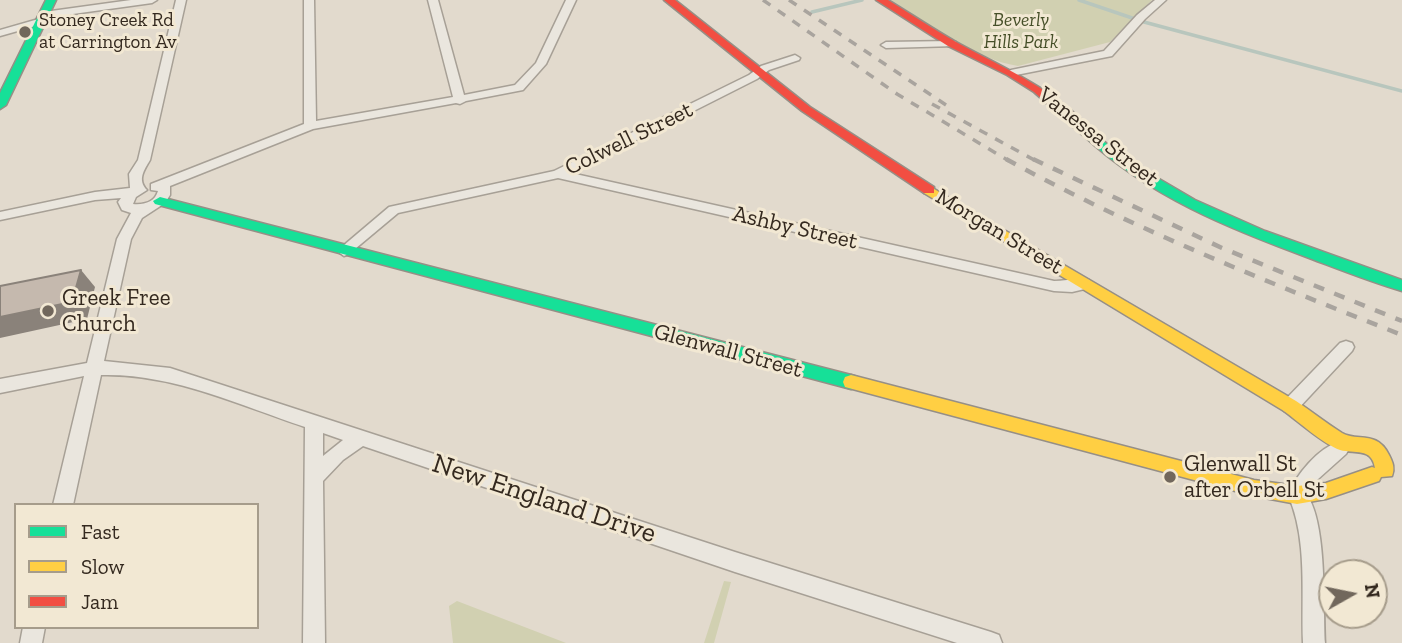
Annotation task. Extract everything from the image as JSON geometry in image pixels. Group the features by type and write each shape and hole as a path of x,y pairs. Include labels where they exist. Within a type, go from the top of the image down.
{"street":[{"path":"2,97 51,0"},
{"path":"0,33 43,18 152,0"},
{"path":"63,503 124,239 136,216 143,209 144,159 181,0"},
{"path":"309,0 310,126"},
{"path":"433,0 460,101"},
{"path":"72,202 143,193 310,126 519,89 541,64 571,0"},
{"name":"Morgan Street","path":"669,0 759,73 903,175 1290,406 1341,446"},
{"name":"Vanessa Street","path":"881,0 953,44 1011,73 1057,104 1124,164 1174,194 1264,235 1400,283"},
{"path":"1011,73 1108,54 1161,0"},
{"path":"886,45 953,44"},
{"name":"Colwell Street","path":"344,251 394,210 558,174 759,73 795,58"},
{"name":"Ashby Street","path":"558,174 1033,281 1064,287 1084,284"},
{"path":"0,216 94,196 143,193"},
{"path":"124,239 120,228 143,193"},
{"name":"Glenwall Street","path":"143,193 344,251 1254,488 1297,495 1326,491 1379,473"},
{"path":"1033,281 1054,265"},
{"path":"1290,406 1346,347"},
{"name":"New England Drive","path":"0,386 96,367 130,368 170,375 734,562 991,643"},
{"path":"314,424 314,643"},
{"path":"314,478 337,454 361,438"},
{"path":"1314,643 1309,528 1304,506 1297,495 1310,474 1341,446 1358,442 1373,449 1384,460 1379,473"},
{"path":"1341,446 1351,467 1402,478"}],"green space":[{"name":"Beverly Hills Park","path":"891,0 1152,0 1110,42 1018,66 968,48"},
{"path":"724,581 731,582 714,643 704,643"},
{"path":"457,601 566,643 453,643 449,606"}],"building":[{"path":"81,270 72,302 0,317 0,286"}],"waterway":[{"path":"812,12 862,0"},
{"path":"1079,0 1144,22 1402,91"}],"railway":[{"path":"763,0 897,94 1009,161"},
{"path":"789,0 946,105"},
{"path":"932,104 1036,161"},
{"path":"1006,159 1152,231 1402,335"},
{"path":"1033,159 1222,248 1402,321"}],"traffic: fast":[{"path":"0,105 51,0"},
{"path":"1088,133 1125,165 1190,203 1295,248 1402,286"},
{"path":"160,201 851,382"}],"traffic: slow":[{"path":"929,190 1290,406 1343,443"},
{"path":"851,382 1254,488 1297,495 1326,491 1372,475"},
{"path":"1343,443 1357,442 1371,447 1381,456 1385,470"}],"traffic: jam":[{"path":"669,0 806,109 929,190"},
{"path":"881,0 952,44 1011,73 1038,90 1088,133"}],"place":[{"name":"Stoney Creek Rd at Carrington Av","path":"25,32"},
{"name":"Greek Free Church","path":"48,311"},
{"name":"Glenwall St after Orbell St","path":"1170,477"}]}
